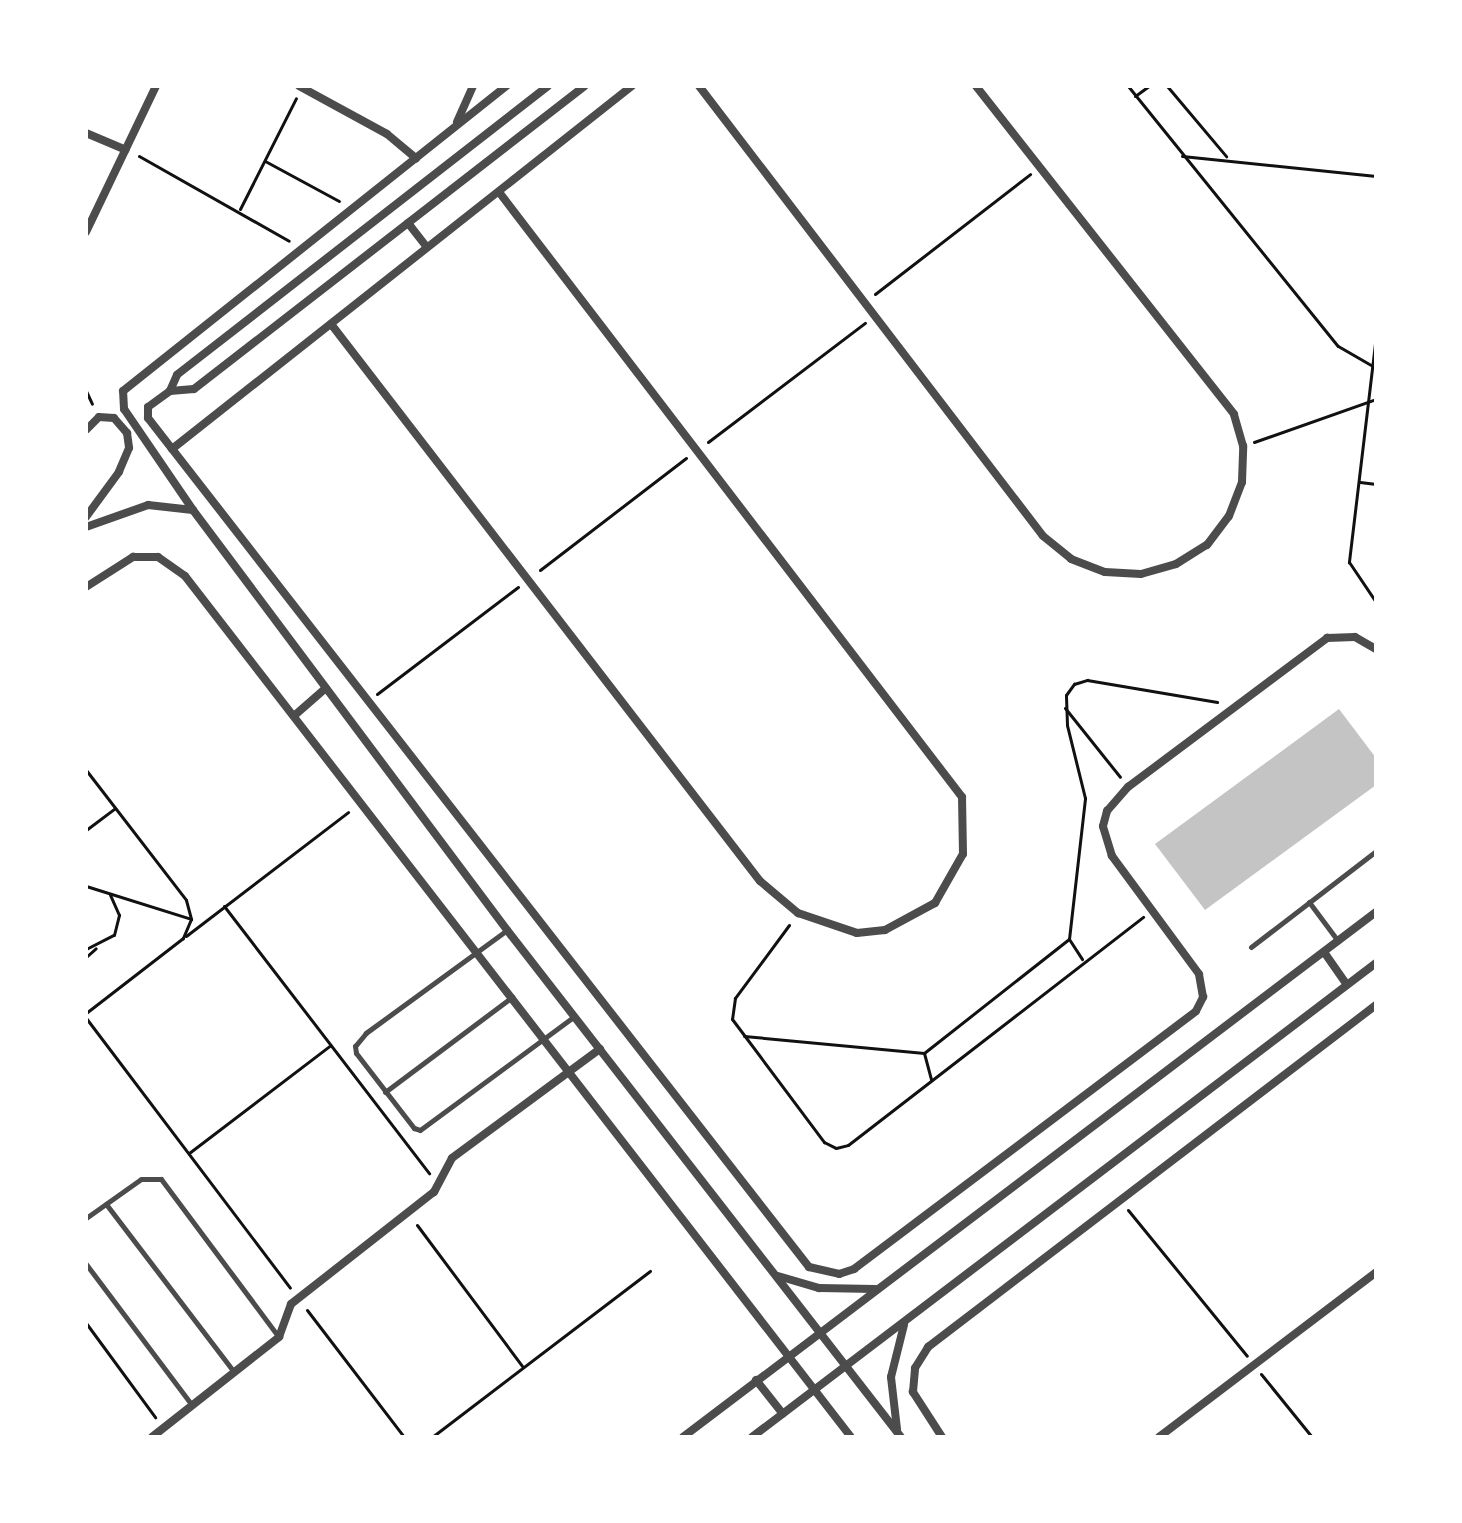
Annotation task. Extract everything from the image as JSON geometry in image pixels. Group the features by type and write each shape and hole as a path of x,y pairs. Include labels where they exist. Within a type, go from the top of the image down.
{"street":[{"path":"86,232 156,86"},
{"path":"455,126 473,86"},
{"path":"506,86 123,391 124,409 193,510 507,930 900,1435"},
{"path":"548,86 177,375 170,391 147,412 172,449 796,1256 824,1273 854,1269 1196,1011 1203,997 1199,974 1105,842 1107,811 1128,787 1233,705 1327,638 1355,637 1376,649"},
{"path":"170,391 182,394 194,389 584,86"},
{"path":"172,449 632,86"},
{"path":"699,86 1043,536 1071,559 1105,572 1141,574 1176,564 1207,545 1229,516 1242,482 1243,446 1234,414 976,86"},
{"path":"301,87 387,134 416,158"},
{"path":"86,133 126,150"},
{"path":"331,324 760,881 798,913 857,933 912,919 944,891 963,854 962,797 699,449 499,192"},
{"path":"408,223 426,246"},
{"path":"86,430 99,417 114,418 127,433 129,448 119,472 86,517"},
{"path":"86,527 148,505 193,510"},
{"path":"86,587 119,563 158,557 185,576 363,801 851,1437"},
{"path":"295,715 326,688"},
{"path":"683,1437 1376,912"},
{"path":"1324,952 1347,985"},
{"path":"752,1437 1376,963"},
{"path":"942,1437 916,1404 913,1380 921,1357 1376,1005"},
{"path":"152,1437 279,1337 297,1297 438,1185 452,1158 600,1049"},
{"path":"1159,1437 1376,1272"},
{"path":"777,1276 819,1288 876,1289"},
{"path":"900,1435 891,1377 905,1322"},
{"path":"756,1380 783,1414"}],"lane":[{"path":"1251,947 1376,851"},
{"path":"1309,902 1338,941"},
{"path":"507,930 360,1039 356,1053 385,1092 420,1130 574,1016"},
{"path":"385,1092 513,996"},
{"path":"86,1218 141,1179 161,1179 279,1337"},
{"path":"106,1204 234,1372"},
{"path":"86,1264 192,1405"}],"path":[{"path":"1128,86 1338,346 1376,368"},
{"path":"1135,96 1149,86"},
{"path":"1167,86 1226,156"},
{"path":"240,210 301,87"},
{"path":"126,150 240,210 302,250"},
{"path":"1182,156 1226,156 1376,176"},
{"path":"265,160 353,209"},
{"path":"866,302 1040,166"},
{"path":"367,702 874,316"},
{"path":"1376,335 1349,562 1376,602"},
{"path":"1243,446 1376,399"},
{"path":"1359,481 1376,484"},
{"path":"1083,960 1069,939 1085,798 1065,708 1066,695 1074,684 1087,680 1233,705"},
{"path":"1065,708 1128,787"},
{"path":"86,770 186,900 191,919 183,938"},
{"path":"363,801 86,1016 404,1437"},
{"path":"86,830 115,808"},
{"path":"86,886 191,919"},
{"path":"86,957 118,925 110,895"},
{"path":"224,906 438,1185"},
{"path":"798,913 735,998 732,1019 824,1142 836,1148 848,1145 1083,960 1152,910"},
{"path":"744,1036 924,1053 1069,939"},
{"path":"86,949 96,948"},
{"path":"189,1153 331,1045"},
{"path":"924,1053 931,1080"},
{"path":"1121,1201 1312,1437"},
{"path":"407,1212 523,1367"},
{"path":"432,1437 650,1271"},
{"path":"86,1323 164,1428"}],"building":[{"path":"1339,709 1376,758 1376,785 1205,910 1155,844"}]}
